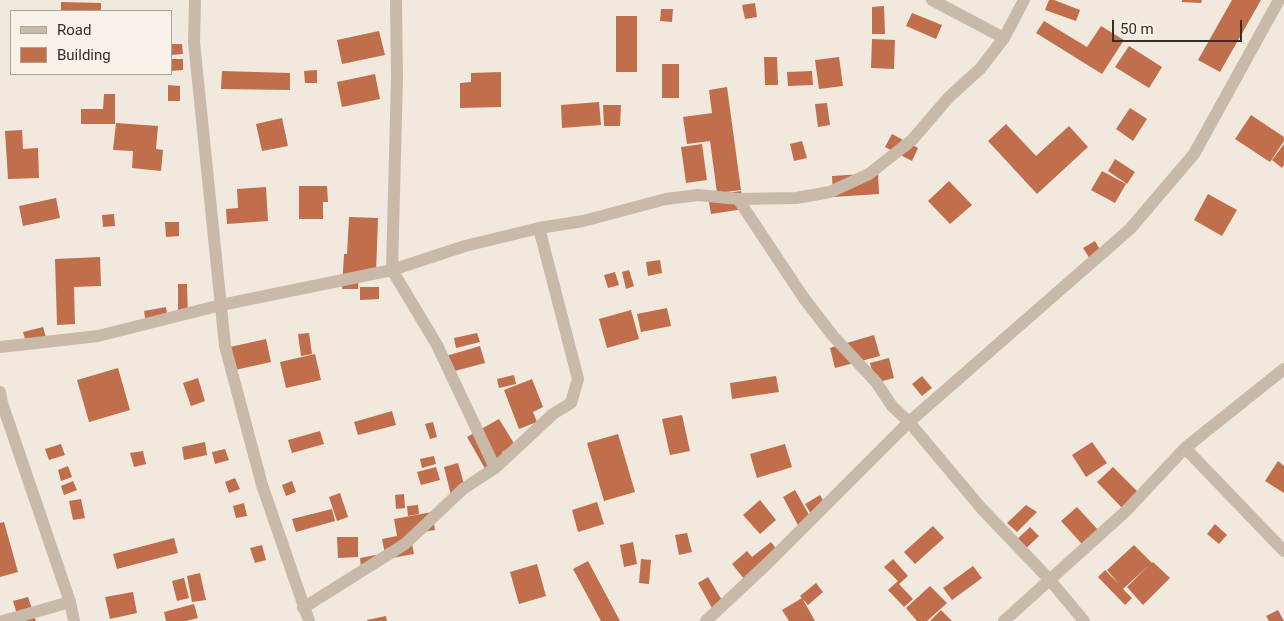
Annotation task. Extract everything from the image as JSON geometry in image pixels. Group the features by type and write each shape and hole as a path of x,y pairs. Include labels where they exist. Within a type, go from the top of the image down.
{"street":[{"path":"195,0 194,42 224,346 262,485 309,621"},
{"path":"396,0 397,78 392,270 437,345 495,468"},
{"path":"932,0 1004,38"},
{"path":"0,347 98,336 221,305 392,270 465,246 539,228 583,221 666,199 698,195 738,199 796,198 830,192 869,174 912,140 949,97 980,69 1004,38 1024,0"},
{"path":"706,621 770,561 909,422 1130,229 1194,154 1279,0"},
{"path":"738,199 828,330 876,382 892,406 909,422 982,509 1049,579 1084,621"},
{"path":"303,608 405,544 463,489 495,468 553,414 571,403 578,379 539,228"},
{"path":"1004,621 1126,510 1185,448 1284,369"},
{"path":"0,392 2,403 70,602 74,621"},
{"path":"1185,448 1284,550"},
{"path":"3,621 70,602"}],"building":[{"path":"1049,0 1054,0 1080,10 1076,21 1045,10"},
{"path":"1182,0 1202,0 1201,3 1182,2"},
{"path":"1232,0 1261,0 1220,72 1198,60"},
{"path":"61,2 101,3 101,10 61,10"},
{"path":"755,3 757,17 745,19 742,5"},
{"path":"884,6 885,34 872,34 872,7"},
{"path":"661,9 673,9 672,22 660,21"},
{"path":"912,13 942,25 936,39 906,26"},
{"path":"616,16 637,16 637,72 616,72"},
{"path":"1044,21 1087,47 1101,26 1124,40 1102,74 1036,33"},
{"path":"379,31 385,55 342,64 337,40"},
{"path":"872,39 895,40 894,69 871,68"},
{"path":"172,44 182,44 183,54 172,55"},
{"path":"1129,46 1162,67 1149,88 1115,67"},
{"path":"764,57 777,57 778,85 765,85"},
{"path":"839,57 843,86 819,89 815,60"},
{"path":"172,59 183,59 183,70 172,71"},
{"path":"662,64 679,64 679,98 662,98"},
{"path":"317,70 317,83 305,83 304,71"},
{"path":"222,71 290,73 290,90 221,89"},
{"path":"812,71 813,85 788,86 787,72"},
{"path":"501,72 501,107 460,108 460,83 471,82 471,73"},
{"path":"375,74 380,99 342,107 337,82"},
{"path":"168,85 180,86 180,101 168,101"},
{"path":"727,87 741,190 717,193 710,141 687,144 683,117 712,113 709,90"},
{"path":"104,94 115,94 115,124 81,124 81,109 103,109"},
{"path":"599,102 601,125 562,128 561,105"},
{"path":"827,103 830,125 818,127 815,104"},
{"path":"603,105 621,105 620,126 604,126"},
{"path":"1130,108 1147,119 1133,141 1116,129"},
{"path":"1251,115 1284,137 1284,141 1270,162 1235,139"},
{"path":"282,118 288,146 262,151 256,124"},
{"path":"116,123 158,126 156,149 163,150 161,171 132,168 133,151 113,150"},
{"path":"1006,124 1036,156 1069,126 1088,147 1037,194 988,141"},
{"path":"22,130 23,149 38,148 39,178 8,179 5,131"},
{"path":"892,134 918,148 912,161 885,147"},
{"path":"802,141 807,158 794,161 790,144"},
{"path":"702,144 707,180 686,183 681,147"},
{"path":"1284,144 1284,165 1282,168 1272,160"},
{"path":"1115,159 1135,172 1127,184 1108,171"},
{"path":"1102,171 1126,184 1115,203 1091,190"},
{"path":"878,173 879,194 833,197 832,176"},
{"path":"949,181 972,205 950,224 928,201"},
{"path":"299,186 327,186 328,202 323,202 323,219 299,219"},
{"path":"266,187 268,221 227,224 226,209 238,208 237,189"},
{"path":"741,191 744,209 711,214 708,196"},
{"path":"1208,194 1237,210 1222,236 1194,220"},
{"path":"56,198 60,218 23,226 19,206"},
{"path":"114,214 115,226 103,227 102,215"},
{"path":"349,217 378,218 376,274 359,273 358,289 342,289 344,254 347,254"},
{"path":"165,222 179,222 179,236 166,237"},
{"path":"1095,241 1103,255 1092,262 1083,248"},
{"path":"100,257 101,286 74,287 75,324 57,325 55,259"},
{"path":"660,260 662,273 648,276 646,262"},
{"path":"629,270 634,286 626,289 622,272"},
{"path":"615,272 619,285 608,288 604,275"},
{"path":"178,284 187,284 188,319 178,319"},
{"path":"360,287 379,287 379,299 360,300"},
{"path":"166,307 168,320 146,324 144,311"},
{"path":"667,308 671,326 641,332 637,314"},
{"path":"631,310 639,339 607,348 599,319"},
{"path":"43,327 47,341 27,346 23,332"},
{"path":"309,333 312,354 301,356 298,334"},
{"path":"477,333 480,342 456,348 454,338"},
{"path":"874,335 880,356 835,368 830,348"},
{"path":"266,339 271,362 235,370 230,347"},
{"path":"480,346 485,363 451,372 446,356"},
{"path":"315,354 321,380 286,388 280,362"},
{"path":"889,358 894,378 875,383 870,363"},
{"path":"118,368 130,410 89,422 77,380"},
{"path":"514,375 516,384 499,388 497,379"},
{"path":"776,376 779,392 732,399 730,383"},
{"path":"922,376 932,388 922,396 912,384"},
{"path":"198,378 205,401 191,406 183,383"},
{"path":"532,379 543,407 533,412 537,422 519,429 504,390"},
{"path":"392,411 396,425 358,435 354,422"},
{"path":"682,415 690,451 670,455 662,419"},
{"path":"499,419 515,445 502,452 507,460 487,472 467,437"},
{"path":"433,422 437,437 430,439 425,424"},
{"path":"320,431 324,444 292,453 288,440"},
{"path":"618,434 635,492 604,501 587,443"},
{"path":"205,442 207,455 184,460 182,447"},
{"path":"1092,442 1107,463 1086,477 1072,455"},
{"path":"61,444 65,455 49,460 45,449"},
{"path":"785,444 792,467 757,478 750,454"},
{"path":"225,449 229,460 215,464 212,452"},
{"path":"143,451 146,464 134,467 130,453"},
{"path":"434,456 436,464 422,468 420,459"},
{"path":"1278,461 1284,466 1284,493 1265,481"},
{"path":"458,463 466,491 451,495 444,467"},
{"path":"68,466 72,477 61,481 58,470"},
{"path":"436,467 440,480 421,485 417,472"},
{"path":"1113,467 1141,495 1125,511 1097,482"},
{"path":"235,478 240,489 229,493 225,482"},
{"path":"73,481 77,490 64,495 61,486"},
{"path":"292,481 296,492 286,496 282,485"},
{"path":"795,490 812,520 799,527 783,497"},
{"path":"340,493 348,517 337,521 329,497"},
{"path":"404,494 405,508 396,509 395,495"},
{"path":"820,495 826,505 811,514 805,504"},
{"path":"81,499 85,518 73,520 69,501"},
{"path":"760,500 776,520 760,534 743,515"},
{"path":"597,502 604,524 578,532 572,510"},
{"path":"244,503 247,516 236,518 233,506"},
{"path":"418,505 419,514 408,516 407,506"},
{"path":"1026,505 1037,512 1017,532 1007,523"},
{"path":"1077,507 1098,530 1082,544 1061,521"},
{"path":"332,509 335,521 296,532 292,519"},
{"path":"432,512 435,530 410,534 414,554 386,559 382,539 397,536 394,519"},
{"path":"4,522 18,572 0,577 0,523"},
{"path":"1215,524 1227,535 1219,544 1207,534"},
{"path":"933,526 944,538 915,564 904,552"},
{"path":"1030,527 1039,536 1019,555 1010,546"},
{"path":"687,533 692,552 679,555 675,535"},
{"path":"337,537 358,537 358,557 338,558"},
{"path":"174,538 178,553 117,569 113,554"},
{"path":"633,542 637,564 624,567 620,545"},
{"path":"771,542 779,552 745,580 732,564 747,551 752,557"},
{"path":"262,545 266,560 255,563 250,548"},
{"path":"1134,545 1170,578 1143,605 1127,587 1148,566 1123,589 1132,598 1125,605 1098,577 1105,570 1119,584 1107,570"},
{"path":"381,554 361,568 360,558"},
{"path":"641,559 651,560 649,584 639,583"},
{"path":"893,559 908,576 899,584 913,599 904,607 888,590 898,581 884,567"},
{"path":"588,561 620,621 601,621 573,569"},
{"path":"537,564 546,596 519,604 510,572"},
{"path":"973,566 982,578 952,600 943,588"},
{"path":"200,573 206,600 192,602 187,576"},
{"path":"708,577 723,602 712,608 698,583"},
{"path":"184,578 189,598 177,601 172,581"},
{"path":"816,583 823,592 808,605 800,596"},
{"path":"930,586 947,603 927,621 917,621 906,608"},
{"path":"133,592 137,613 110,619 105,597"},
{"path":"28,597 36,621 19,621 13,601"},
{"path":"802,598 815,621 789,621 782,610"},
{"path":"194,604 198,618 186,621 166,621 164,612"},
{"path":"941,610 952,621 930,621"},
{"path":"1278,610 1284,621 1269,621 1266,616"},
{"path":"386,616 387,621 367,621 367,620"}]}
